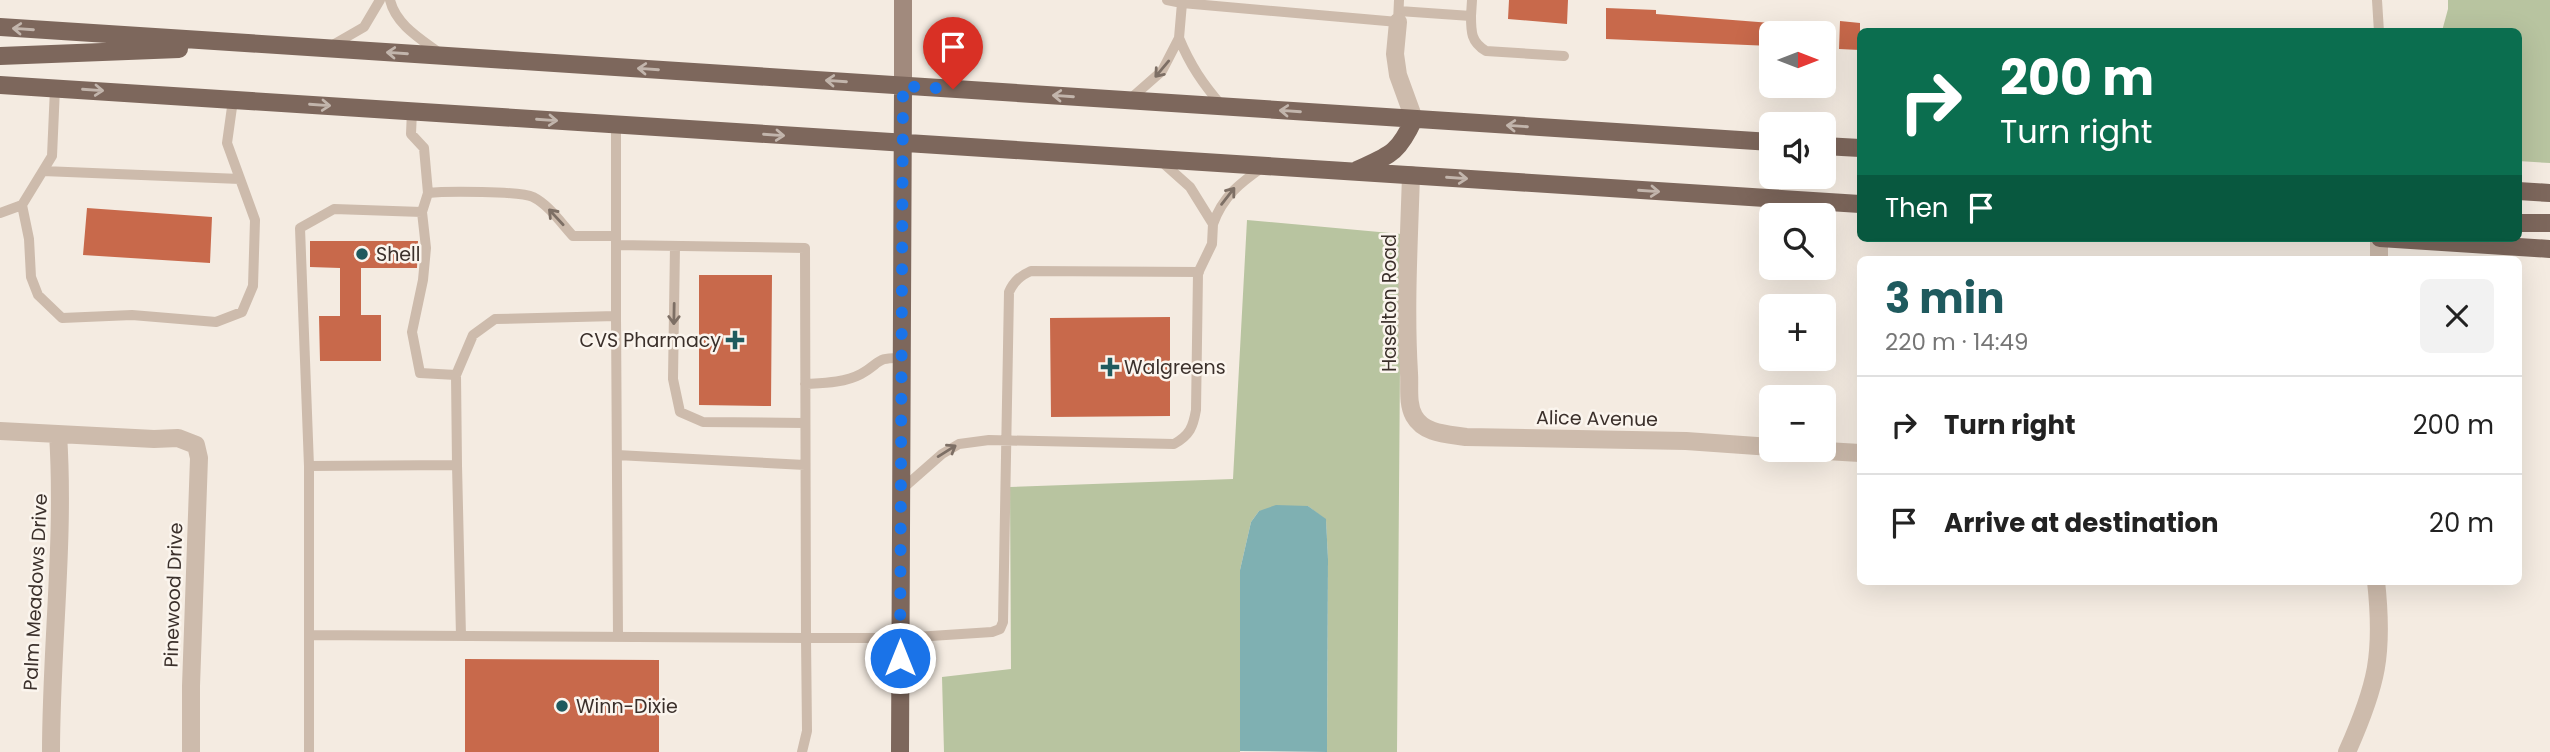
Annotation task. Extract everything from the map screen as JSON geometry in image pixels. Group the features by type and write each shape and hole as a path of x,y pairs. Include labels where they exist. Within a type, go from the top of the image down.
{"main road":[{"path":"901,752 903,0"},
{"path":"0,27 1759,141"},
{"path":"0,56 277,45"},
{"path":"0,85 1857,204"},
{"path":"1353,172 1392,154 1404,140 1414,119"},
{"path":"1836,147 1857,148"},
{"path":"2522,191 2550,193"},
{"path":"2522,223 2550,223"},
{"path":"2442,242 2550,249"}],"street":[{"path":"1398,17 1395,54 1398,75 1414,119"},
{"name":"Haselton Road","path":"1411,175 1406,342 1409,403 1414,416 1423,426"},
{"name":"Alice Avenue","path":"1423,426 1436,433 1466,437 1648,440 1759,446"},
{"path":"0,431 58,434"},
{"name":"Pinewood Drive","path":"58,434 178,438 192,441 196,445 199,458 191,752"},
{"name":"Palm Meadows Drive","path":"51,752 54,614 61,524 58,434"},
{"path":"1836,452 1857,453"},
{"path":"2347,752 2375,684 2380,652 2376,585"}],"lane":[{"path":"328,49 364,27 380,0"},
{"path":"390,0 392,8 411,32 444,56"},
{"path":"1167,0 1398,17 1471,16"},
{"path":"1398,17 1399,0"},
{"path":"1472,0 1472,35 1476,46 1486,51 1564,56"},
{"path":"2377,0 2379,28"},
{"path":"1129,100 1163,71 1179,38 1183,1"},
{"path":"1179,38 1199,79 1223,106"},
{"path":"0,213 22,205 52,156 55,88"},
{"path":"22,205 29,239 31,276 38,295 62,318 132,315 216,323 242,312 253,286 255,220 227,143 233,100"},
{"path":"412,111 411,134 424,148 428,193 422,212 426,248 423,280 412,332 420,373 456,375"},
{"path":"616,124 618,637"},
{"path":"1159,159 1191,187 1213,224"},
{"path":"901,490 942,454 959,444 1006,440 1174,444 1185,438 1192,428 1196,410 1199,272 1212,244 1213,224 1219,208 1232,189 1264,166"},
{"path":"43,171 240,179"},
{"path":"428,193 449,190 532,196 548,208 573,236 675,246 805,248 807,732 802,752"},
{"path":"309,752 309,466 300,228 334,209 422,212"},
{"path":"675,246 673,379 680,412 703,422 804,423"},
{"path":"309,635 900,638 992,632 1000,629 1003,622 1009,292 1014,282 1031,271 1199,272"},
{"path":"461,636 456,375 473,335 495,319 616,316"},
{"path":"805,384 832,383 861,374 882,358 902,358"},
{"path":"617,455 805,465"},
{"path":"309,466 457,465"}],"green space":[{"path":"2448,0 2550,0 2550,163 2522,161 2522,28 2443,28"},
{"path":"1247,220 1401,234 1397,752 1327,752 1326,520 1308,506 1259,511 1251,522 1240,570 1240,752 944,752 942,677 1011,669 1010,487 1233,479"}],"water":[{"path":"1276,505 1308,506 1326,519 1327,752 1240,751 1240,570 1251,522 1259,511"}],"building":[{"path":"1509,0 1568,0 1567,24 1508,19"},
{"path":"1606,8 1656,10 1656,14 1759,22 1759,45 1606,39"},
{"path":"1840,21 1860,23 1860,28 1857,28 1857,50 1839,49"},
{"path":"87,208 212,217 210,263 83,255"},
{"path":"310,241 418,241 417,268 361,268 361,315 381,315 381,361 320,361 319,316 340,316 340,268 310,267"},
{"name":"CVS Pharmacy","path":"699,275 772,275 771,406 699,405"},
{"name":"Walgreens","path":"1170,317 1170,416 1051,417 1050,318"},
{"name":"Winn-Dixie","path":"465,659 659,660 659,752 465,752"}],"place":[{"name":"Shell","path":"362,254"},
{"name":"CVS Pharmacy","path":"735,340"},
{"name":"Walgreens","path":"1110,367"},
{"name":"Winn-Dixie","path":"562,706"}],"route":[{"path":"900,658 903,86 953,89"}]}
